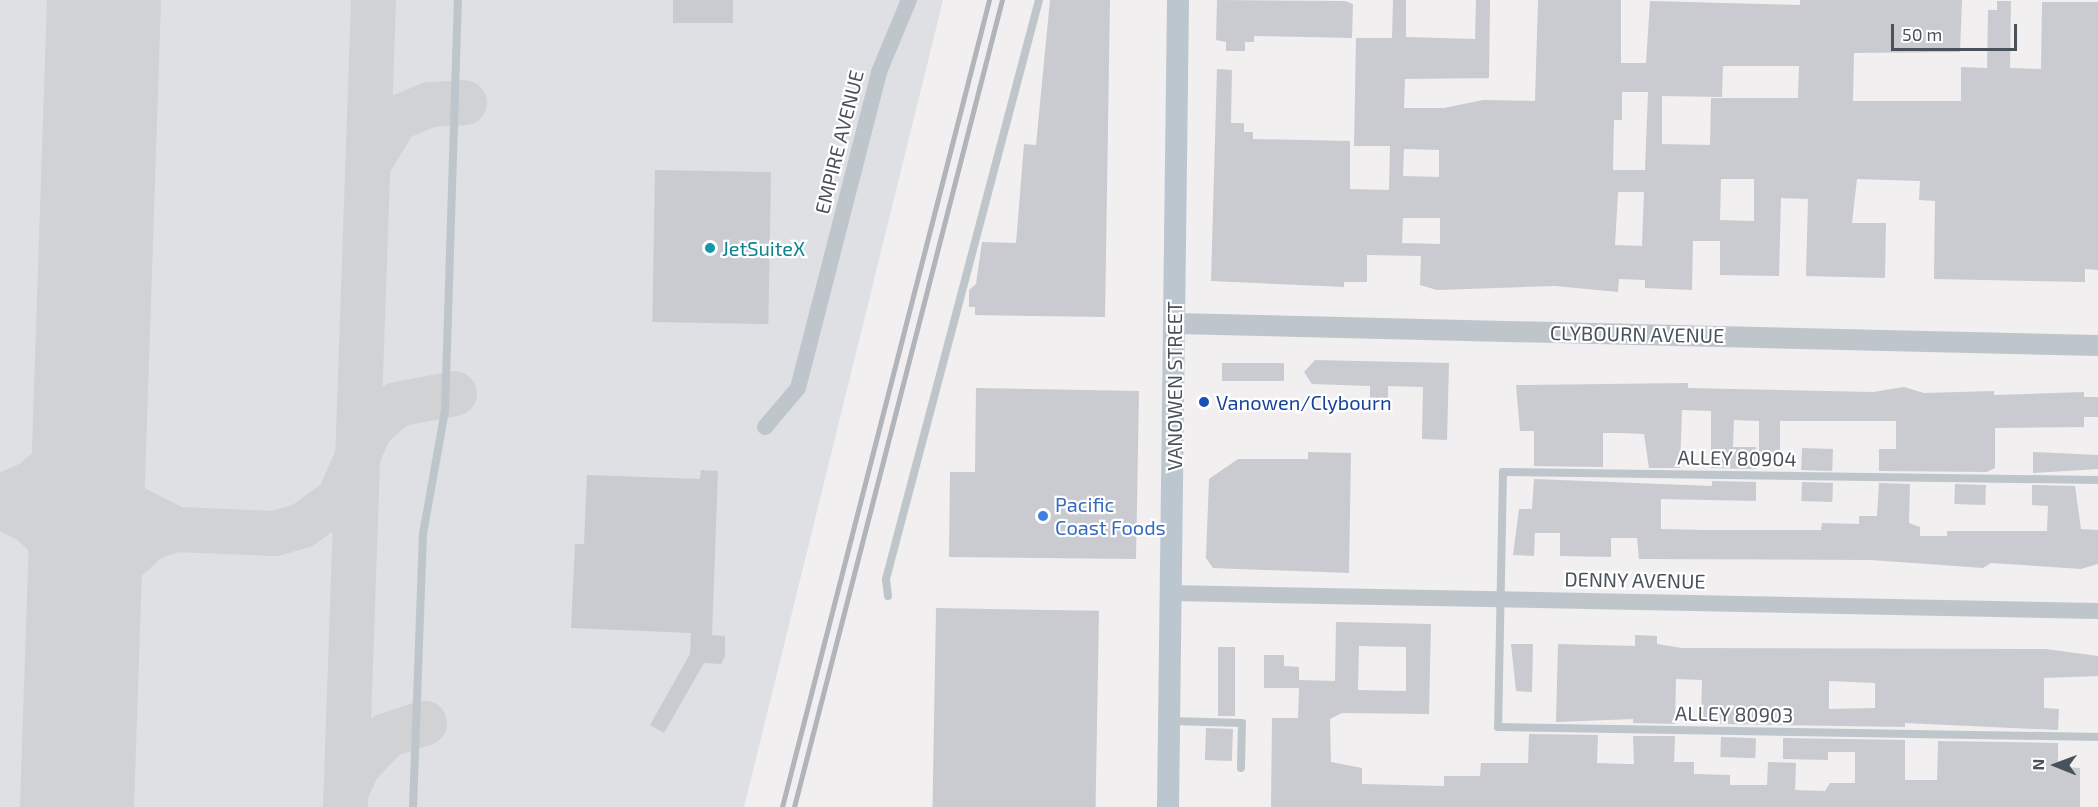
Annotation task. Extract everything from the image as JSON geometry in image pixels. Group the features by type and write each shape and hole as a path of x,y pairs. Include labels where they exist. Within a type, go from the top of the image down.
{"main road":[{"name":"VANOWEN STREET","path":"1168,807 1178,0"}],"street":[{"name":"EMPIRE AVENUE","path":"765,427 798,388 879,72 909,0"},
{"name":"CLYBOURN AVENUE","path":"1175,323 2098,345"},
{"name":"DENNY AVENUE","path":"1172,593 2098,611"}],"lane":[{"path":"413,807 423,534 445,411 458,0"},
{"path":"888,596 886,579 1039,0"},
{"name":"ALLEY 80904","path":"1500,599 1503,472 2098,480"},
{"name":"ALLEY 80903","path":"1500,599 1498,727 2098,736"},
{"path":"1170,721 1242,723 1241,768"}],"shaded area":[{"path":"0,0 943,0 744,807 0,807"}],"building":[{"path":"673,0 733,0 733,23 673,23"},
{"path":"1050,0 1110,0 1105,317 975,315 975,307 969,307 969,290 976,284 982,242 1016,243 1024,144 1036,145"},
{"path":"1217,0 1345,1 1353,4 1352,38 1254,36 1254,42 1245,42 1245,51 1226,51 1226,42 1216,40"},
{"path":"1393,0 1406,0 1406,37 1475,39 1476,0 1490,0 1489,78 1405,79 1404,108 1444,108 1483,100 1535,101 1538,0 1621,0 1621,63 1646,63 1650,1 1800,5 1800,0 1962,0 1960,52 1854,53 1853,101 1961,101 1961,67 1987,68 1988,10 1997,10 1997,1 2011,1 2010,68 2041,69 2042,2 2098,2 2098,270 2085,269 2085,282 1934,279 1935,201 1919,200 1920,181 1857,179 1852,223 1886,223 1885,278 1806,276 1808,199 1781,198 1779,276 1720,275 1720,241 1693,241 1692,290 1645,288 1645,280 1619,279 1618,292 1555,286 1437,290 1420,285 1421,256 1367,255 1367,282 1344,282 1344,287 1211,281 1217,69 1232,70 1231,123 1244,123 1244,132 1253,132 1253,139 1350,141 1350,189 1389,190 1390,146 1354,146 1356,38 1392,38","holes":["1723,66 1799,66 1798,98 1711,98 1710,145 1662,144 1662,96 1722,97","1622,92 1648,92 1645,170 1613,170 1614,120 1622,120","1404,149 1439,150 1439,177 1403,176","1721,179 1754,179 1754,221 1720,220","1618,192 1644,192 1642,246 1615,245","1403,218 1440,218 1440,244 1402,243"]},
{"name":"JetSuiteX","path":"655,170 771,172 768,324 652,322"},
{"path":"1315,360 1449,363 1447,440 1422,439 1423,387 1388,386 1388,398 1370,398 1370,386 1312,384 1304,372"},
{"path":"1222,363 1284,363 1284,381 1222,381"},
{"path":"1688,383 1688,388 1873,392 1904,387 1924,393 1994,391 1994,395 2084,392 2084,397 2098,397 2098,417 2084,417 2084,427 1995,428 1995,468 1987,472 1879,471 1879,449 1896,449 1896,421 1780,421 1780,456 1759,456 1759,421 1734,420 1733,447 1756,447 1756,469 1711,468 1711,411 1682,410 1680,468 1649,468 1644,434 1619,433 1603,433 1603,467 1534,466 1534,431 1520,431 1516,385"},
{"path":"976,388 1139,391 1136,559 949,557 950,472 975,472"},
{"path":"1802,448 1833,449 1832,471 1801,470"},
{"path":"1308,452 1351,453 1349,573 1213,568 1206,558 1209,479 1238,459 1308,459"},
{"path":"2033,452 2098,455 2098,469 2033,473"},
{"path":"701,470 718,471 712,635 725,636 725,656 721,664 704,663 664,733 650,725 690,654 691,633 571,628 575,544 584,544 587,475 700,479"},
{"path":"1534,479 1712,486 1712,481 1756,482 1756,501 1661,499 1661,529 1705,530 1821,530 1822,523 1859,524 1859,516 1877,516 1879,483 1910,484 1909,523 1920,527 1920,536 1947,536 1947,531 2047,531 2048,506 2032,505 2032,485 2075,486 2081,529 2098,530 2098,564 2081,569 1991,563 1983,568 1871,560 1639,559 1637,538 1611,538 1611,557 1560,556 1560,533 1535,533 1534,556 1513,555 1519,509 1532,509"},
{"path":"1802,482 1833,483 1832,502 1801,501"},
{"path":"1955,484 1986,485 1985,505 1954,504"},
{"path":"936,608 1099,611 1096,807 933,807"},
{"path":"1336,622 1431,624 1429,714 1342,713 1330,719 1331,762 1362,768 1362,784 1444,786 1444,776 1480,776 1481,763 1528,763 1529,734 1598,735 1597,763 1627,764 1634,764 1633,736 1675,736 1674,762 1694,762 1694,774 1730,775 1730,785 1767,785 1768,762 1796,763 1795,790 1825,791 1830,783 1855,783 1855,752 1828,752 1828,760 1783,759 1783,738 1905,740 1905,780 1937,780 1938,741 2058,743 2058,767 2080,768 2080,807 1271,807 1272,718 1298,718 1299,688 1264,688 1264,655 1284,655 1284,666 1299,667 1299,680 1335,681","holes":["1359,646 1406,647 1406,691 1358,690"]},
{"path":"1635,635 1657,636 1657,644 1682,648 2046,649 2098,656 2098,676 2044,678 2044,708 2059,709 2058,730 1905,723 1905,727 1721,724 1701,719 1702,680 1676,679 1675,724 1633,723 1633,719 1556,722 1558,644 1635,646","holes":["1829,681 1875,683 1875,708 1829,709"]},
{"path":"1511,644 1533,644 1532,692 1516,691"},
{"path":"1218,647 1235,647 1235,716 1218,716"},
{"path":"1206,728 1233,729 1232,761 1205,760"},
{"path":"1721,737 1756,738 1755,758 1720,757"}],"taxiway":[{"path":"345,807 373,0"},
{"path":"367,165 396,118 429,104 464,102"},
{"path":"91,392 94,431 106,475 127,504 176,529 274,533 302,525 338,499 370,427 396,404 454,393"},
{"path":"0,496 31,483 59,459 79,428 91,392"},
{"path":"0,506 29,520 55,544 72,572 83,630"},
{"path":"81,686 83,630 109,574 150,537 176,529"},
{"path":"346,790 357,766 386,735 424,723"}],"runway":[{"path":"77,807 104,0"}],"railway":[{"path":"782,807 989,0"},
{"path":"794,807 1002,0"}],"place":[{"name":"JetSuiteX","path":"710,248"},
{"name":"Vanowen/Clybourn","path":"1204,402"},
{"name":"Pacific Coast Foods","path":"1043,516"}]}
